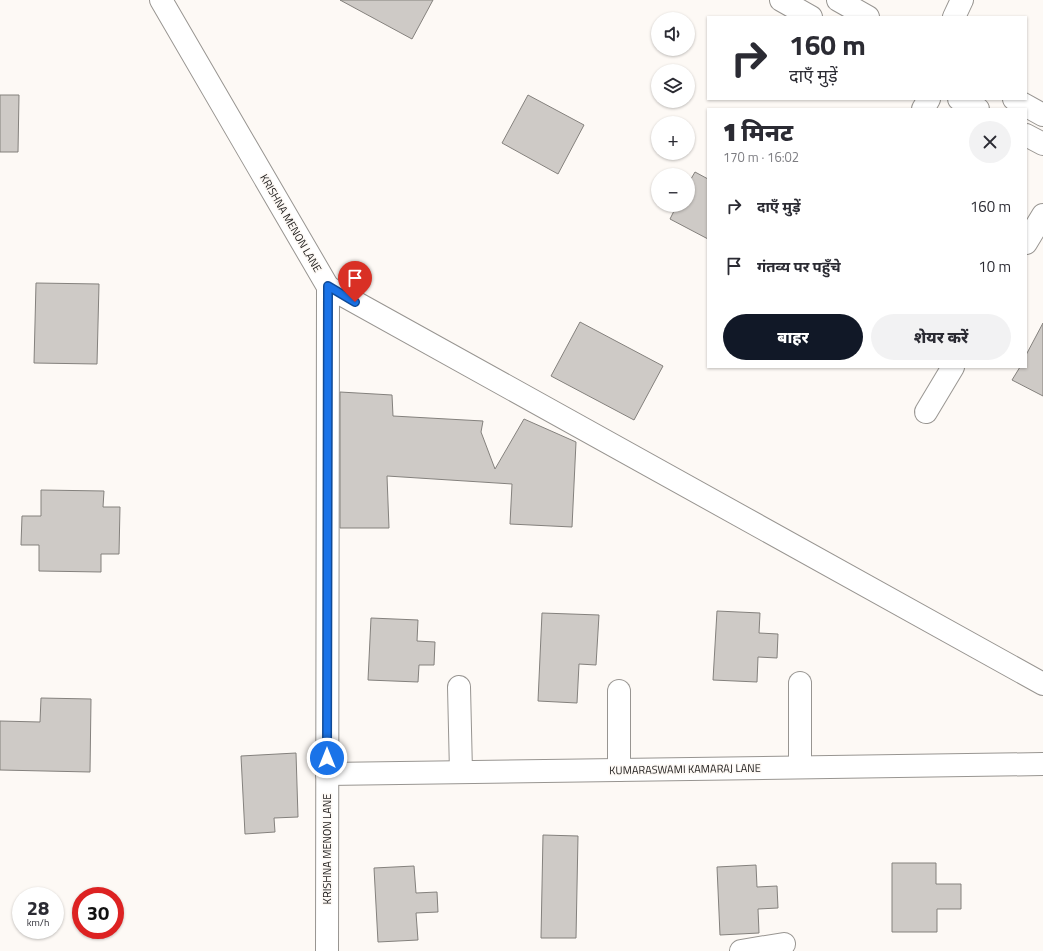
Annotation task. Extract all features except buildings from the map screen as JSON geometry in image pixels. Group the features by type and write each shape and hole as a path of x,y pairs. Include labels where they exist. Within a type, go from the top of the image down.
{"street":[{"name":"KRISHNA MENON LANE","path":"161,0 328,286 327,951"},
{"path":"781,0 810,16"},
{"path":"838,0 866,16"},
{"path":"954,16 962,0"},
{"path":"961,100 976,108"},
{"path":"1016,100 1043,116"},
{"path":"1027,136 1043,144"},
{"path":"1027,241 1043,215"},
{"path":"328,286 1043,684"},
{"path":"926,412 951,368"},
{"path":"800,683 800,767"},
{"path":"459,687 461,772"},
{"path":"619,691 619,770"},
{"name":"KUMARASWAMI KAMARAJ LANE","path":"327,774 1043,764"},
{"path":"741,951 784,944"}],"route":[{"path":"327,758 328,286 355,302"}]}
